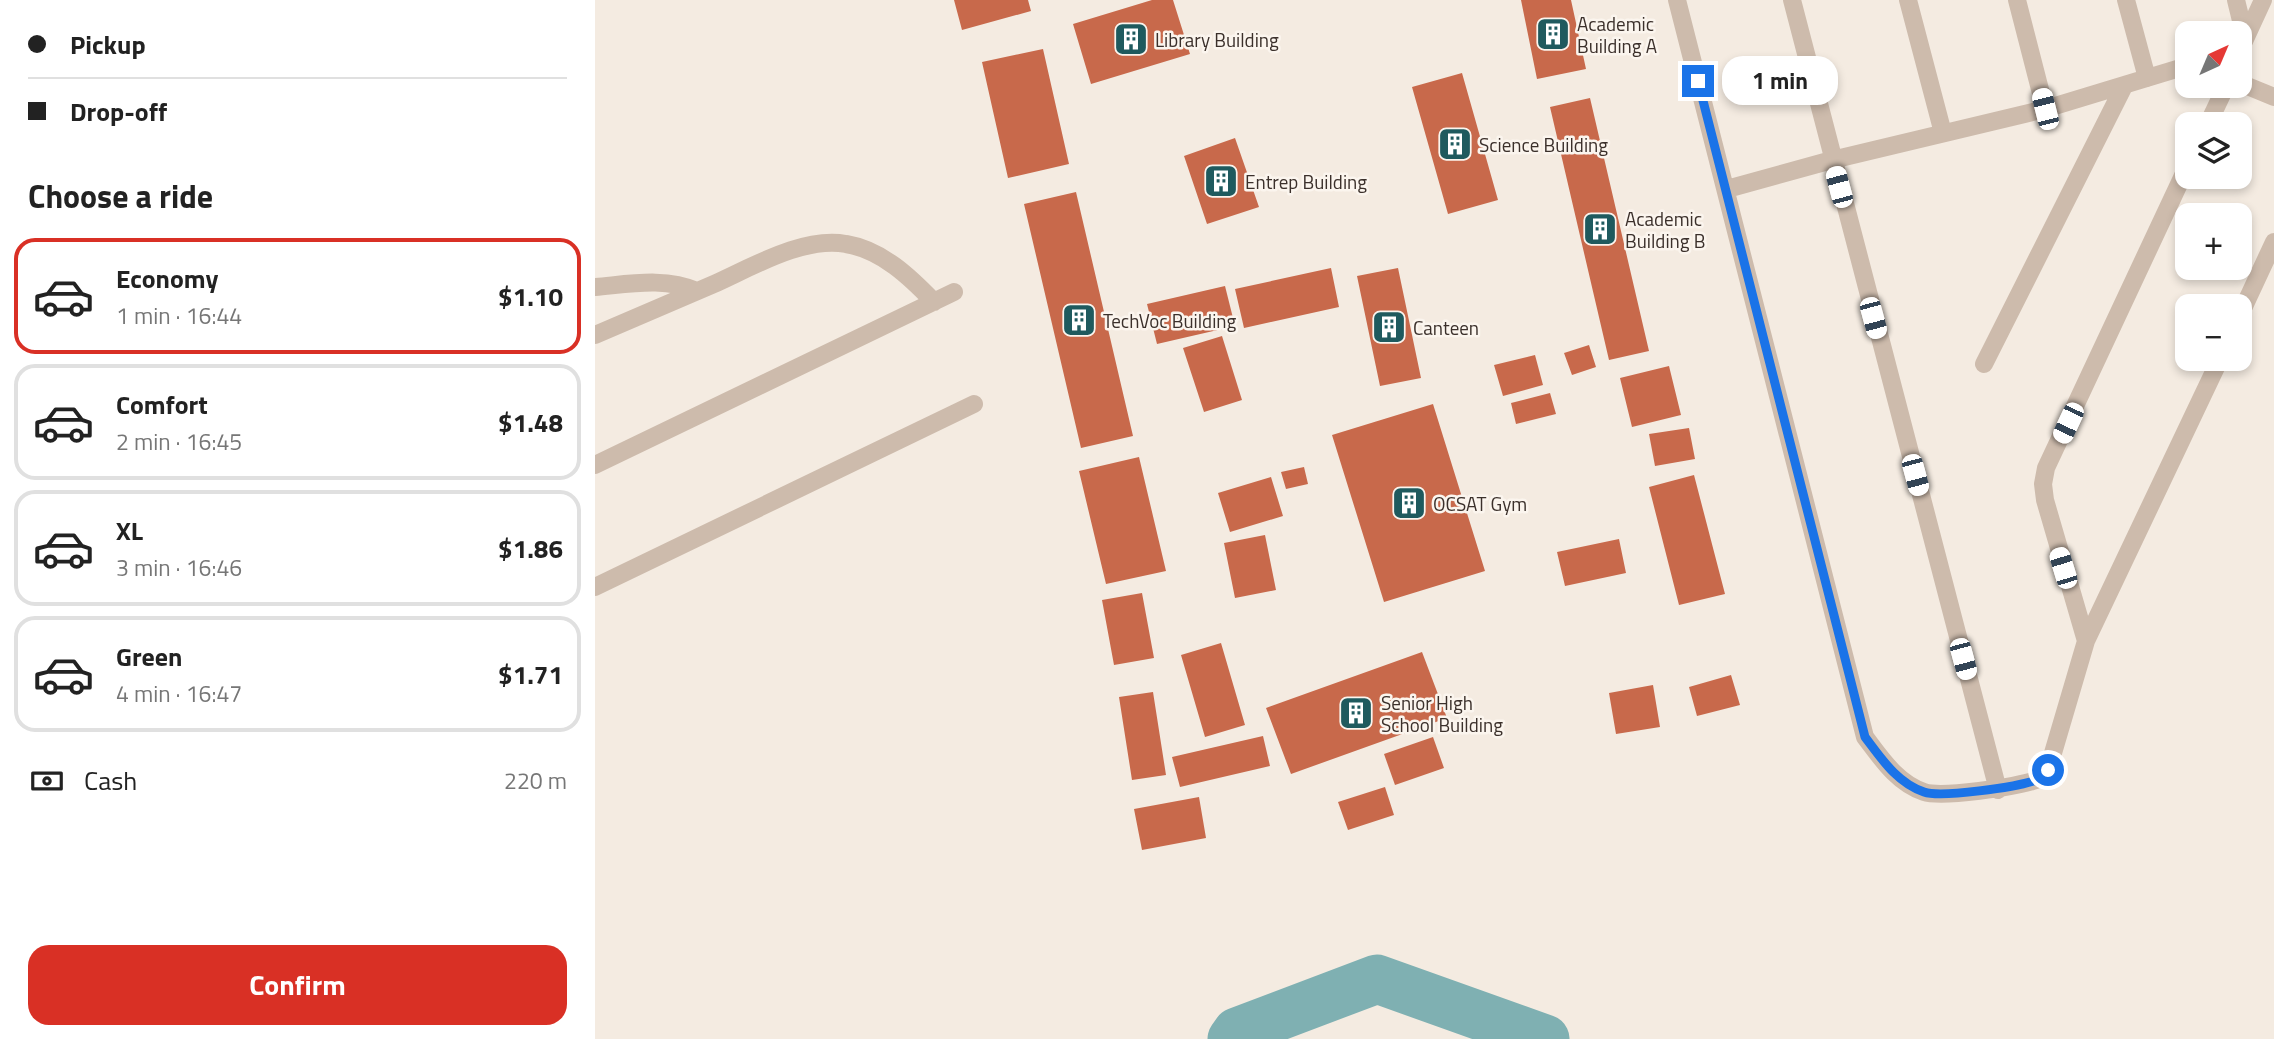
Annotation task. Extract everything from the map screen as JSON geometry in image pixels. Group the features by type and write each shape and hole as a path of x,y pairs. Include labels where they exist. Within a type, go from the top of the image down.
{"street":[{"path":"1677,0 1865,737 1889,768 1909,784 1926,793 1998,790 2039,779 2048,770 2085,641 2214,371"},
{"path":"1792,0 1998,790"},
{"path":"1908,0 1943,133"},
{"path":"2017,0 2045,109"},
{"path":"2126,0 2147,78"},
{"path":"2236,0 2239,21"},
{"path":"2252,24 2263,0"},
{"path":"1727,190 1832,160 2045,109 2175,70"},
{"path":"1984,364 2124,86"},
{"path":"2252,88 2274,97"},
{"path":"2085,641 2045,500 2043,484 2046,468 2177,189"},
{"path":"595,335 792,251 827,242 845,243 879,256 912,279 935,302"},
{"path":"2250,294 2274,242"},
{"path":"595,287 664,282 676,283 697,291"},
{"path":"595,465 954,292"},
{"path":"595,587 974,404"}],"building":[{"path":"954,0 1028,0 1031,11 962,30"},
{"name":"Library Building","path":"1152,0 1173,0 1190,54 1091,84 1073,24"},
{"name":"Academic Building A","path":"1521,0 1571,0 1586,69 1537,79"},
{"path":"1043,49 1069,164 1008,178 982,62"},
{"name":"Science Building","path":"1462,73 1498,200 1448,214 1412,87"},
{"name":"Academic Building B","path":"1590,98 1649,351 1609,360 1550,107"},
{"name":"Entrep Building","path":"1235,138 1259,207 1207,224 1184,156"},
{"name":"TechVoc Building","path":"1076,192 1133,436 1081,448 1024,204"},
{"path":"1331,268 1339,307 1244,328 1235,289"},
{"name":"Canteen","path":"1398,268 1421,378 1380,386 1357,276"},
{"path":"1225,286 1235,326 1157,344 1147,304"},
{"path":"1222,336 1242,400 1204,412 1183,348"},
{"path":"1589,345 1596,367 1572,375 1564,353"},
{"path":"1535,355 1543,385 1503,396 1494,365"},
{"path":"1669,366 1681,415 1632,427 1620,378"},
{"path":"1550,393 1556,414 1516,424 1511,403"},
{"name":"OCSAT Gym","path":"1433,404 1485,571 1384,602 1332,435"},
{"path":"1689,428 1695,459 1655,466 1649,434"},
{"path":"1139,457 1166,571 1106,584 1079,471"},
{"path":"1304,467 1308,484 1286,489 1281,472"},
{"path":"1694,475 1725,594 1679,605 1649,487"},
{"path":"1271,477 1283,516 1230,532 1218,493"},
{"path":"1265,535 1276,590 1235,598 1224,543"},
{"path":"1619,539 1626,573 1565,586 1557,552"},
{"path":"1142,593 1154,658 1114,665 1102,600"},
{"path":"1221,643 1245,725 1205,737 1181,655"},
{"name":"Senior High School Building","path":"1422,652 1447,718 1291,774 1266,708"},
{"path":"1731,675 1740,705 1697,716 1689,687"},
{"path":"1653,685 1660,727 1616,734 1609,693"},
{"path":"1153,692 1166,775 1132,780 1119,697"},
{"path":"1263,736 1270,766 1180,787 1172,757"},
{"path":"1433,737 1444,768 1395,785 1384,754"},
{"path":"1385,787 1394,815 1348,830 1338,802"},
{"path":"1199,797 1206,838 1142,850 1134,809"}],"waterway":[{"path":"1232,1039 1237,1032 1377,979 1545,1039"}],"place":[{"name":"Academic Building A","path":"1553,34"},
{"name":"Library Building","path":"1131,39"},
{"name":"Science Building","path":"1455,144"},
{"name":"Entrep Building","path":"1221,181"},
{"name":"Academic Building B","path":"1600,229"},
{"name":"TechVoc Building","path":"1079,320"},
{"name":"Canteen","path":"1389,327"},
{"name":"OCSAT Gym","path":"1409,503"},
{"name":"Senior High School Building","path":"1356,713"}],"route":[{"path":"1698,81 1865,737 1889,768 1926,793 1998,790 2039,779 2048,770"}]}
